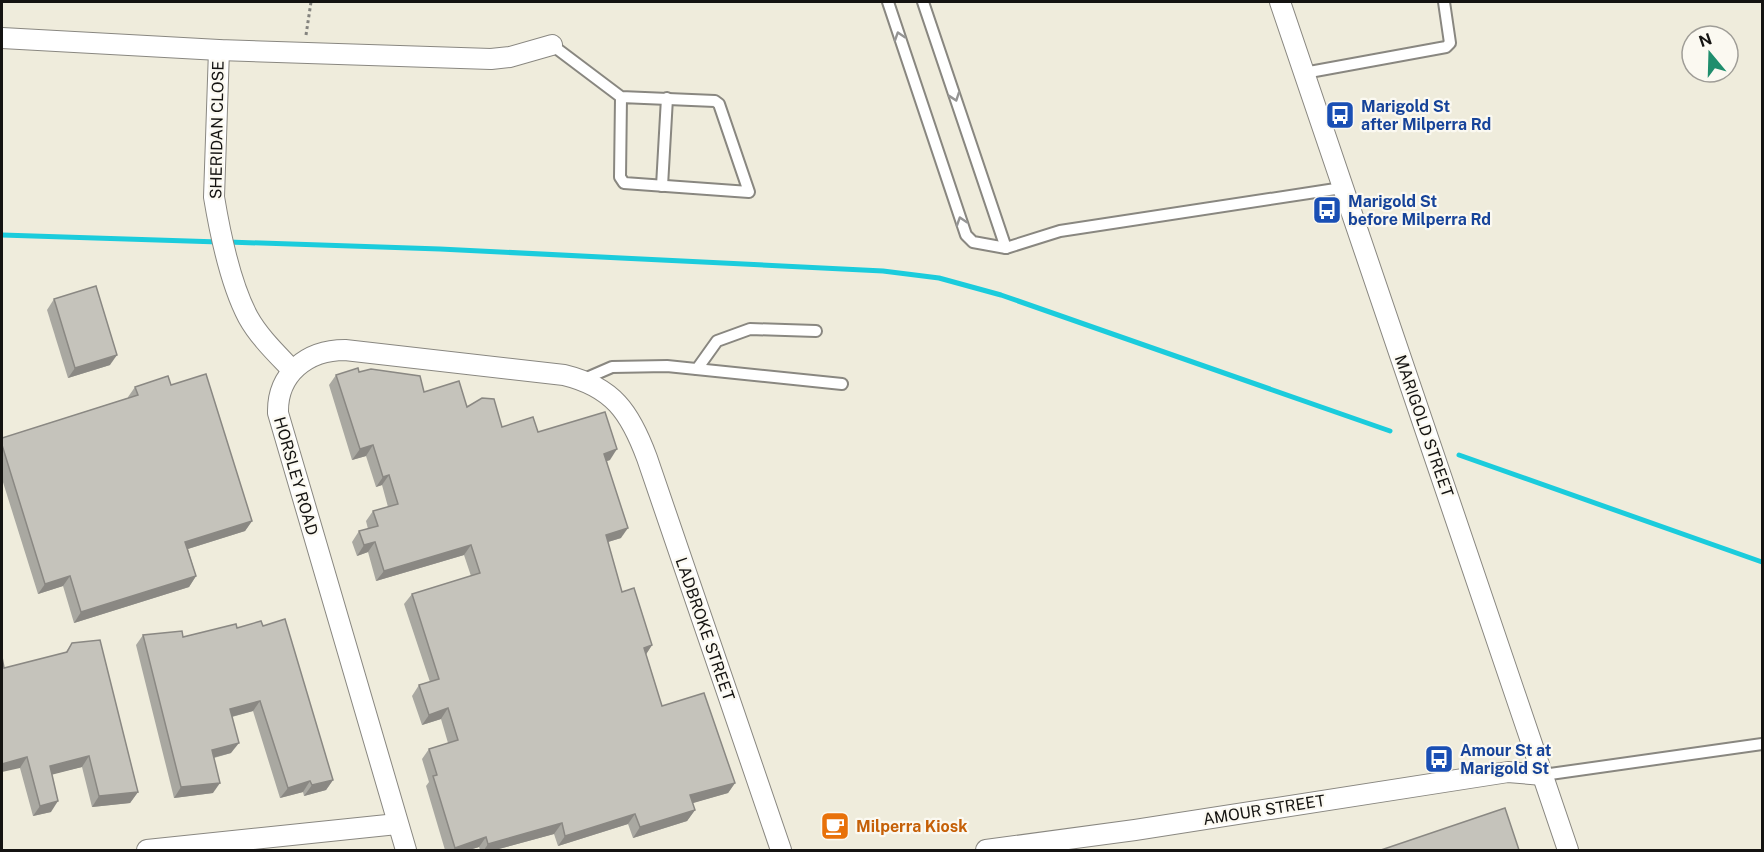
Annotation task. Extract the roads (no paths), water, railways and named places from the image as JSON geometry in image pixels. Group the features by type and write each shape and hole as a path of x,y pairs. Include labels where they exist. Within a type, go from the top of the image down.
{"street":[{"name":"MARIGOLD STREET","path":"1280,2 1568,850"},
{"name":"SHERIDAN CLOSE","path":"2,38 219,50 491,58 531,52 552,45"},
{"name":"SHERIDAN CLOSE","path":"219,50 214,197 217,215 248,317 292,370"},
{"path":"292,370 317,354 345,350 542,372 582,380"},
{"name":"HORSLEY ROAD","path":"292,370 279,394 279,424 406,850"},
{"name":"LADBROKE STREET","path":"582,380 612,398 633,423 647,458 780,850"},
{"name":"AMOUR STREET","path":"986,850 1508,772 1543,775"},
{"path":"147,850 397,824"}],"lane":[{"path":"888,2 966,235 973,242 1006,248 1060,231 1342,188"},
{"path":"922,2 1006,248"},
{"path":"1304,73 1446,47 1450,43 1444,2"},
{"path":"552,45 621,97 715,101 719,104 749,192 624,183 620,177 623,107 621,97"},
{"path":"662,186 666,98"},
{"path":"697,369 717,341 750,329 816,331"},
{"path":"582,380 612,367 697,369 842,384"},
{"path":"1543,775 1762,744"}],"waterway":[{"path":"2,235 219,242"},
{"path":"228,242 440,249 883,271 939,278 1001,295 1390,431"},
{"path":"1459,455 1762,562"}],"place":[{"name":"Marigold St after Milperra Rd","path":"1340,115"},
{"name":"Marigold St before Milperra Rd","path":"1327,210"},
{"name":"Amour St at Marigold St","path":"1439,759"},
{"name":"Milperra Kiosk","path":"835,826"}]}
